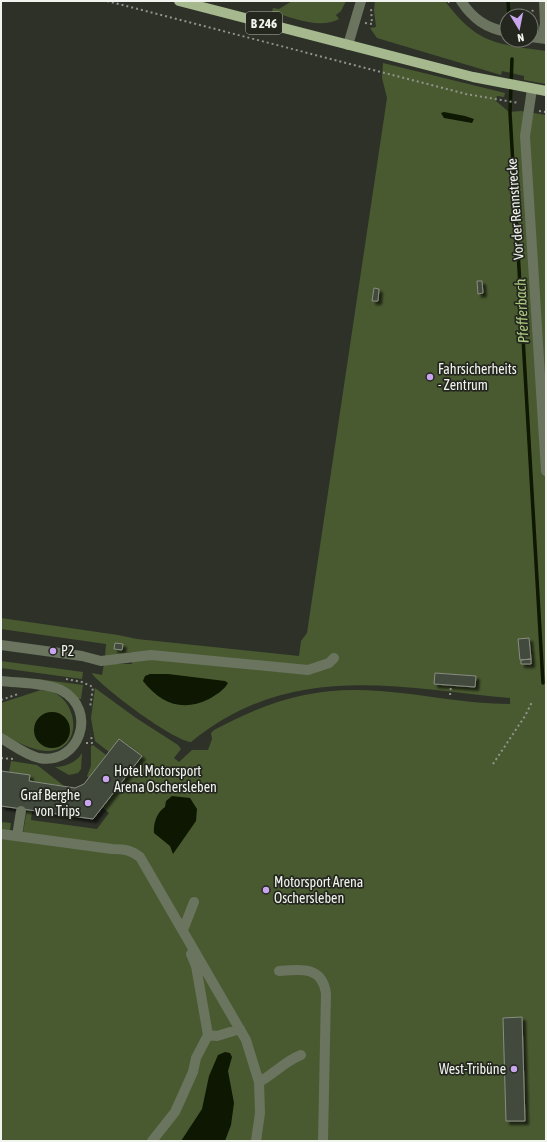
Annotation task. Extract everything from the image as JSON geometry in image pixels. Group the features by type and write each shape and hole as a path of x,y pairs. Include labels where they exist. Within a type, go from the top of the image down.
{"main road":[{"name":"B 246","path":"179,1 500,83 546,91"}],"street":[{"path":"348,45 361,1"},
{"path":"461,1 468,12 484,26 499,30"},
{"path":"544,1 544,38"},
{"name":"Vor der Rennstrecke","path":"532,89 525,136 546,471"},
{"path":"1,645 82,656 101,661 151,655 308,670 329,664 334,658"},
{"path":"1,680 59,689 75,701 82,716 80,735 74,745 61,755 40,758 1,738"},
{"path":"1,744 13,745"},
{"path":"17,836 21,811"},
{"path":"1,834 132,851 140,857 240,1029 250,1050 259,1082 260,1113 256,1141"},
{"path":"152,1141 175,1112 193,1072 196,1058 208,1035 196,966 183,930 194,902"},
{"path":"279,971 297,970 317,974 324,982 326,993 323,1141"},
{"path":"208,1035 217,1036 240,1029"},
{"path":"259,1082 269,1077 290,1059 301,1055"}],"path":[{"path":"107,1 459,92 517,103"},
{"path":"450,696 451,686"},
{"path":"493,764 525,716 532,702"}],"green space":[{"path":"292,1 346,1 341,11 336,15 339,19 331,22 306,22 272,12 273,8 279,9"},
{"path":"375,1 445,1 467,26 489,40 499,42 499,48 527,48 546,51 546,84 524,80 524,76 502,71 501,75 377,38 370,28 376,27 374,10"},
{"path":"383,63 505,93 504,97 497,96 496,101 509,112 521,111 546,115 546,1141 1,1141 1,822 11,823 10,830 23,832 27,810 32,811 31,820 97,829 109,813 102,807 142,756 119,739 109,752 95,741 91,718 95,688 136,718 178,745 181,749 174,758 179,762 192,750 208,750 212,739 211,733 214,730 274,703 314,693 357,690 380,691 461,701 510,704 510,698 384,686 344,686 305,690 267,699 229,716 191,742 170,733 155,724 111,692 93,675 92,673 102,675 104,664 132,664 131,652 105,657 106,644 1,629 1,618 137,639 299,656 301,641 307,633 387,98 382,78","holes":["435,673 476,676 475,687 434,684"]},
{"path":"1,661 83,672 82,679 1,668"},
{"path":"38,679 83,685 81,699 38,682"},
{"path":"41,690 51,691 62,698 68,706 72,716 73,726 71,735 66,743 58,749 42,751 17,742 1,733 1,703"},
{"path":"93,745 106,755 89,778 87,776 91,766 91,746"},
{"path":"82,753 81,769 78,773 69,775 55,767 70,763 77,759"},
{"path":"11,761 37,765 64,786 29,781 30,775 9,772"}],"shaded area":[{"path":"444,112 474,119 472,123 444,118 441,113"},
{"path":"150,674 168,674 225,681 228,683 222,690 209,699 190,705 181,705 173,704 165,700 150,689 143,681 145,676"},
{"path":"52,712 65,717 70,730 65,743 52,748 39,743 34,730 39,717"},
{"path":"172,796 190,798 197,809 196,821 173,854 170,846 154,833 155,822 158,815 165,807 166,801"},
{"path":"225,1052 230,1053 232,1057 228,1071 234,1103 231,1125 225,1141 181,1141 202,1109 209,1076 218,1055"}],"building":[{"path":"477,281 482,281 483,293 478,294"},
{"path":"374,288 379,289 378,301 372,301"},
{"path":"529,638 531,659 520,660 518,639"},
{"path":"115,643 123,644 122,650 114,649"},
{"path":"531,659 531,664 521,664 521,660"},
{"path":"435,673 476,676 475,687 434,684"},
{"name":"Hotel Motorsport Arena Oschersleben","path":"119,739 142,756 93,819 1,806 1,771 30,775 29,781 75,788 84,784"},
{"name":"West-Tribüne","path":"522,1017 525,1121 506,1121 503,1018"}],"waterway":[{"name":"Pfefferbach","path":"508,1 508,8"},
{"name":"Pfefferbach","path":"512,59 510,113 543,683"}],"place":[{"name":"Fahrsicherheits - Zentrum","path":"430,377"},
{"name":"P2","path":"53,651"},
{"name":"Hotel Motorsport Arena Oschersleben","path":"106,779"},
{"name":"Graf Berghe von Trips","path":"88,803"},
{"name":"Motorsport Arena Oschersleben","path":"266,890"},
{"name":"West-Tribüne","path":"514,1069"}]}
